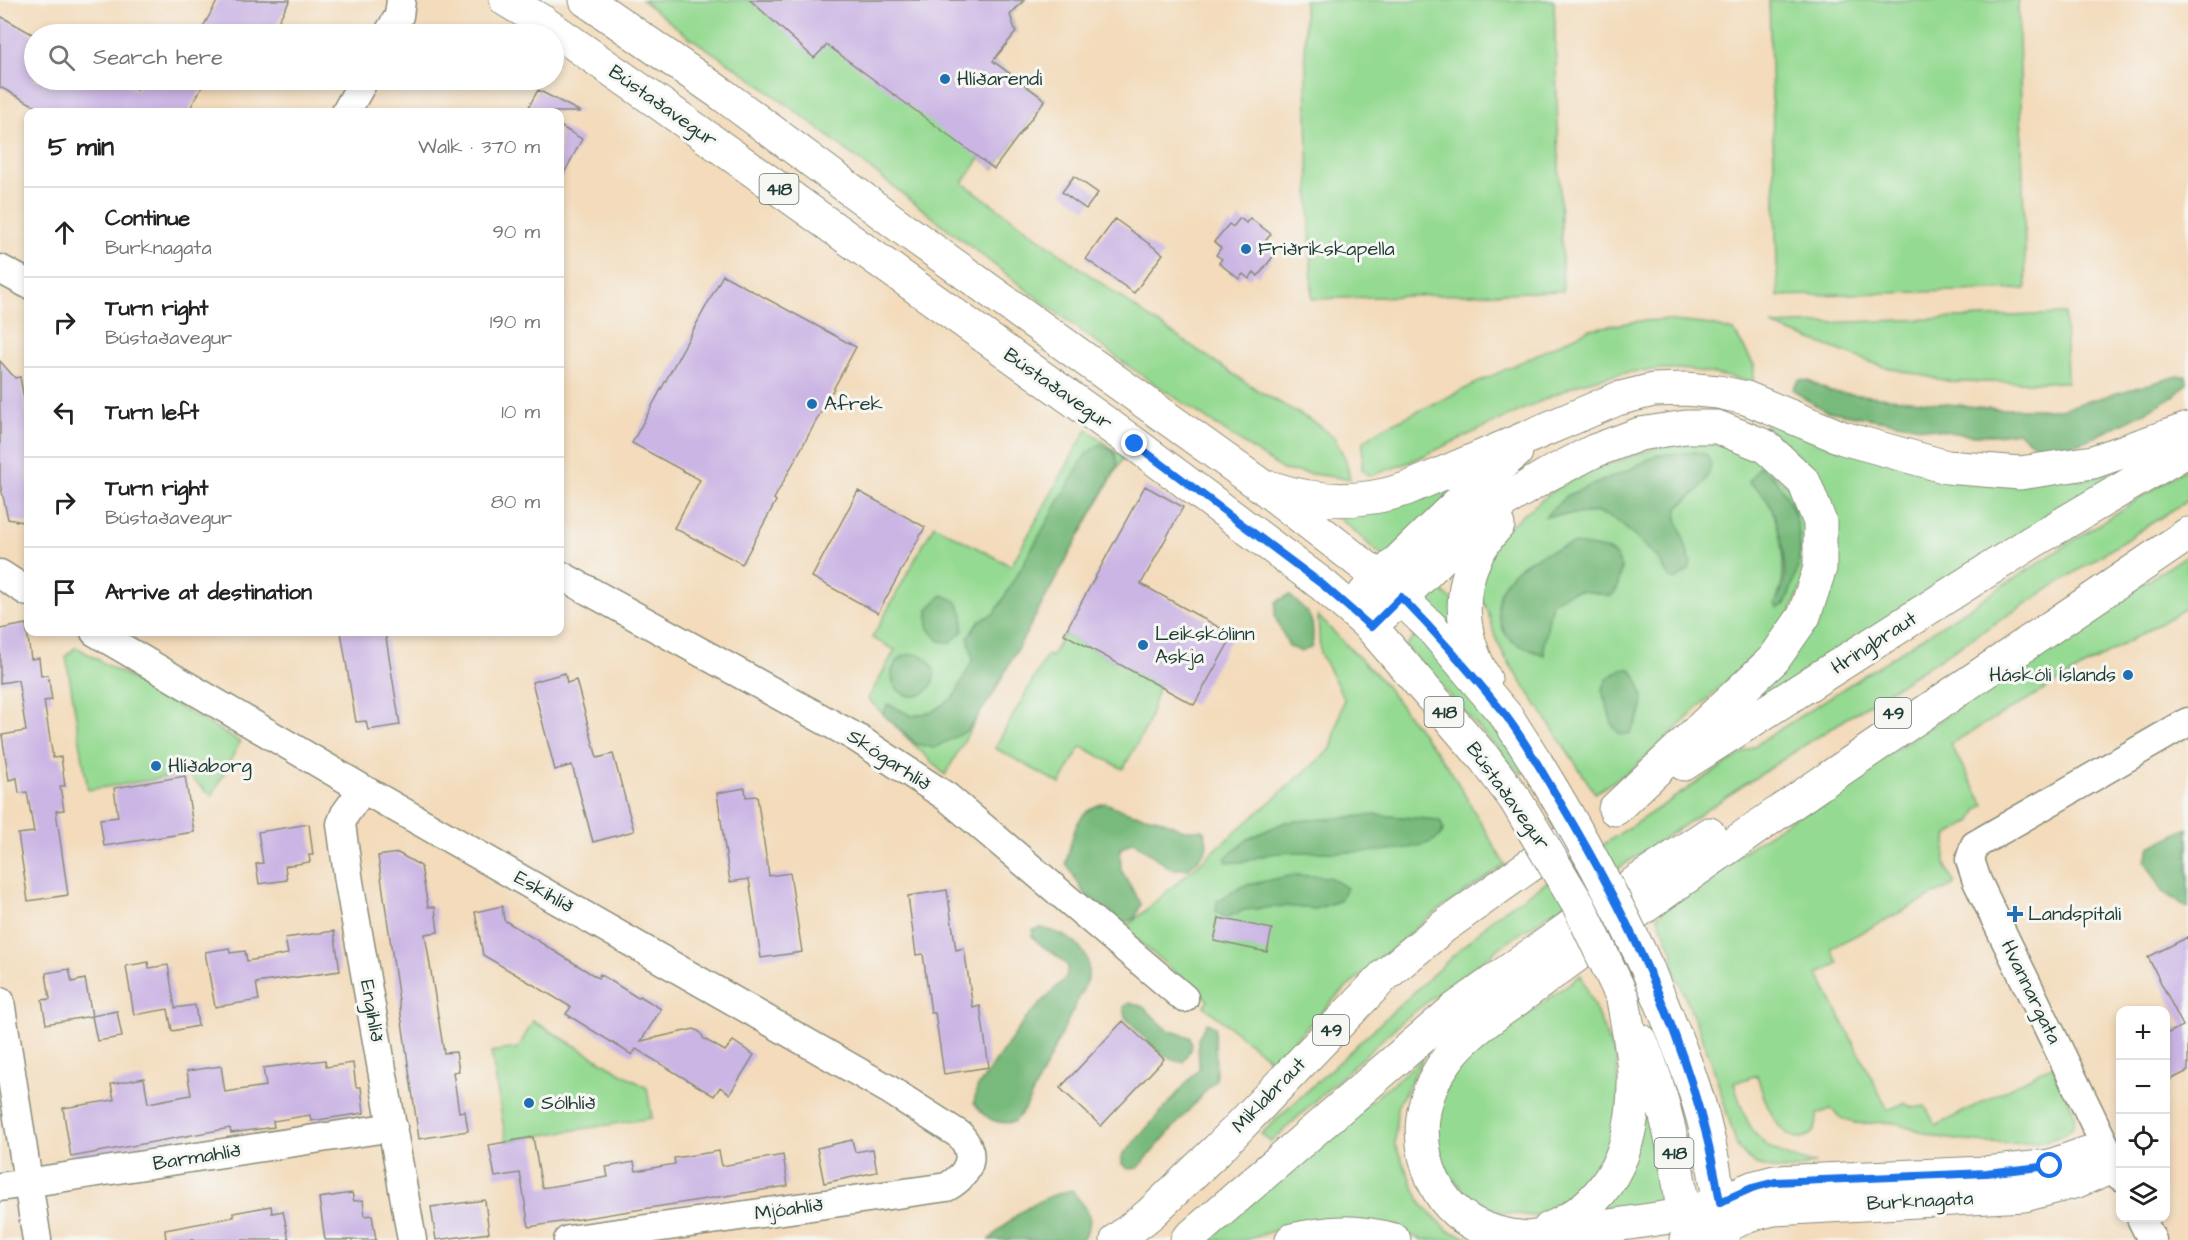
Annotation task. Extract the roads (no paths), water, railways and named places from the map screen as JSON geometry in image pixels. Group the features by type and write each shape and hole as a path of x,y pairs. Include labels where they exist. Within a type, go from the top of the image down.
{"main road":[{"name":"Bústaðavegur","path":"506,0 546,24"},
{"name":"Bústaðavegur","path":"586,0 723,95 901,227 1259,484 1390,587 1431,627 1507,717 1578,832 1610,891 1648,970 1680,1050 1703,1118 1722,1223"},
{"name":"Bústaðavegur","path":"564,37 1135,444 1361,617 1484,758 1515,799 1579,906 1644,1048 1662,1102 1680,1182 1684,1232"},
{"path":"1259,484 1296,496 1319,499 1343,501 1382,497 1406,489 1617,399 1653,390 1686,389 1746,398 1843,438 1947,467 2020,473 2093,462 2188,429"},
{"path":"1390,587 1512,496 1594,451 1640,434 1686,427 1717,427 1765,446 1804,482 1820,522 1820,568 1804,616 1774,659 1615,808"},
{"path":"1361,617 1390,587 1482,480 1549,428"},
{"name":"Hringbraut","path":"1563,841 2032,542 2188,450"},
{"path":"1507,717 1480,670 1469,636 1464,599 1467,576 1474,557 1489,534 1547,475"},
{"name":"49","path":"1187,1240 1455,1009 1600,906 2116,566 2188,525"},
{"name":"Burknagata","path":"2114,1162 2077,1181 2024,1195 1774,1209 1684,1232 1510,1237 1486,1231 1464,1220 1448,1204 1431,1175 1423,1154 1422,1119 1432,1086 1446,1061 1456,1049 1491,1019 1713,857 2188,534"},
{"name":"Miklabraut","path":"1117,1240 1150,1214 1218,1149 1384,976 1443,927 1563,841"},
{"path":"1528,1238 1569,1218 1593,1199 1615,1171 1623,1155 1630,1129 1634,1074 1621,995"},
{"path":"1292,1240 1325,1233 1366,1233 1394,1240"}],"street":[{"path":"348,108 358,90"},
{"path":"0,269 24,282"},
{"path":"0,574 24,589"},
{"name":"Skógarhlíð","path":"564,577 857,738 947,797 1184,998"},
{"name":"Eskihlíð","path":"102,636 363,789 888,1089 960,1135 968,1144 970,1157 957,1178"},
{"name":"Hvannargata","path":"2114,1162 1977,881 1971,867 1971,854 1975,845 1996,832 2188,722"},
{"name":"Engihlíð","path":"363,789 345,814 341,824 349,882 412,1240"},
{"path":"0,1000 37,1240"},
{"name":"Barmahlíð","path":"0,1188 393,1127"},
{"name":"Mjóahlíð","path":"568,1240 957,1178"},
{"path":"2143,1222 2152,1240"}],"place":[{"name":"Hlíðarendi","path":"945,79"},
{"name":"Friðrikskapella","path":"1246,249"},
{"name":"Afrek","path":"812,404"},
{"name":"Leikskólinn Askja","path":"1143,645"},
{"name":"Háskóli Íslands","path":"2128,675"},
{"name":"Hlíðaborg","path":"156,766"},
{"name":"Landspítali","path":"2015,914"},
{"name":"Sólhlíð","path":"529,1103"}]}
